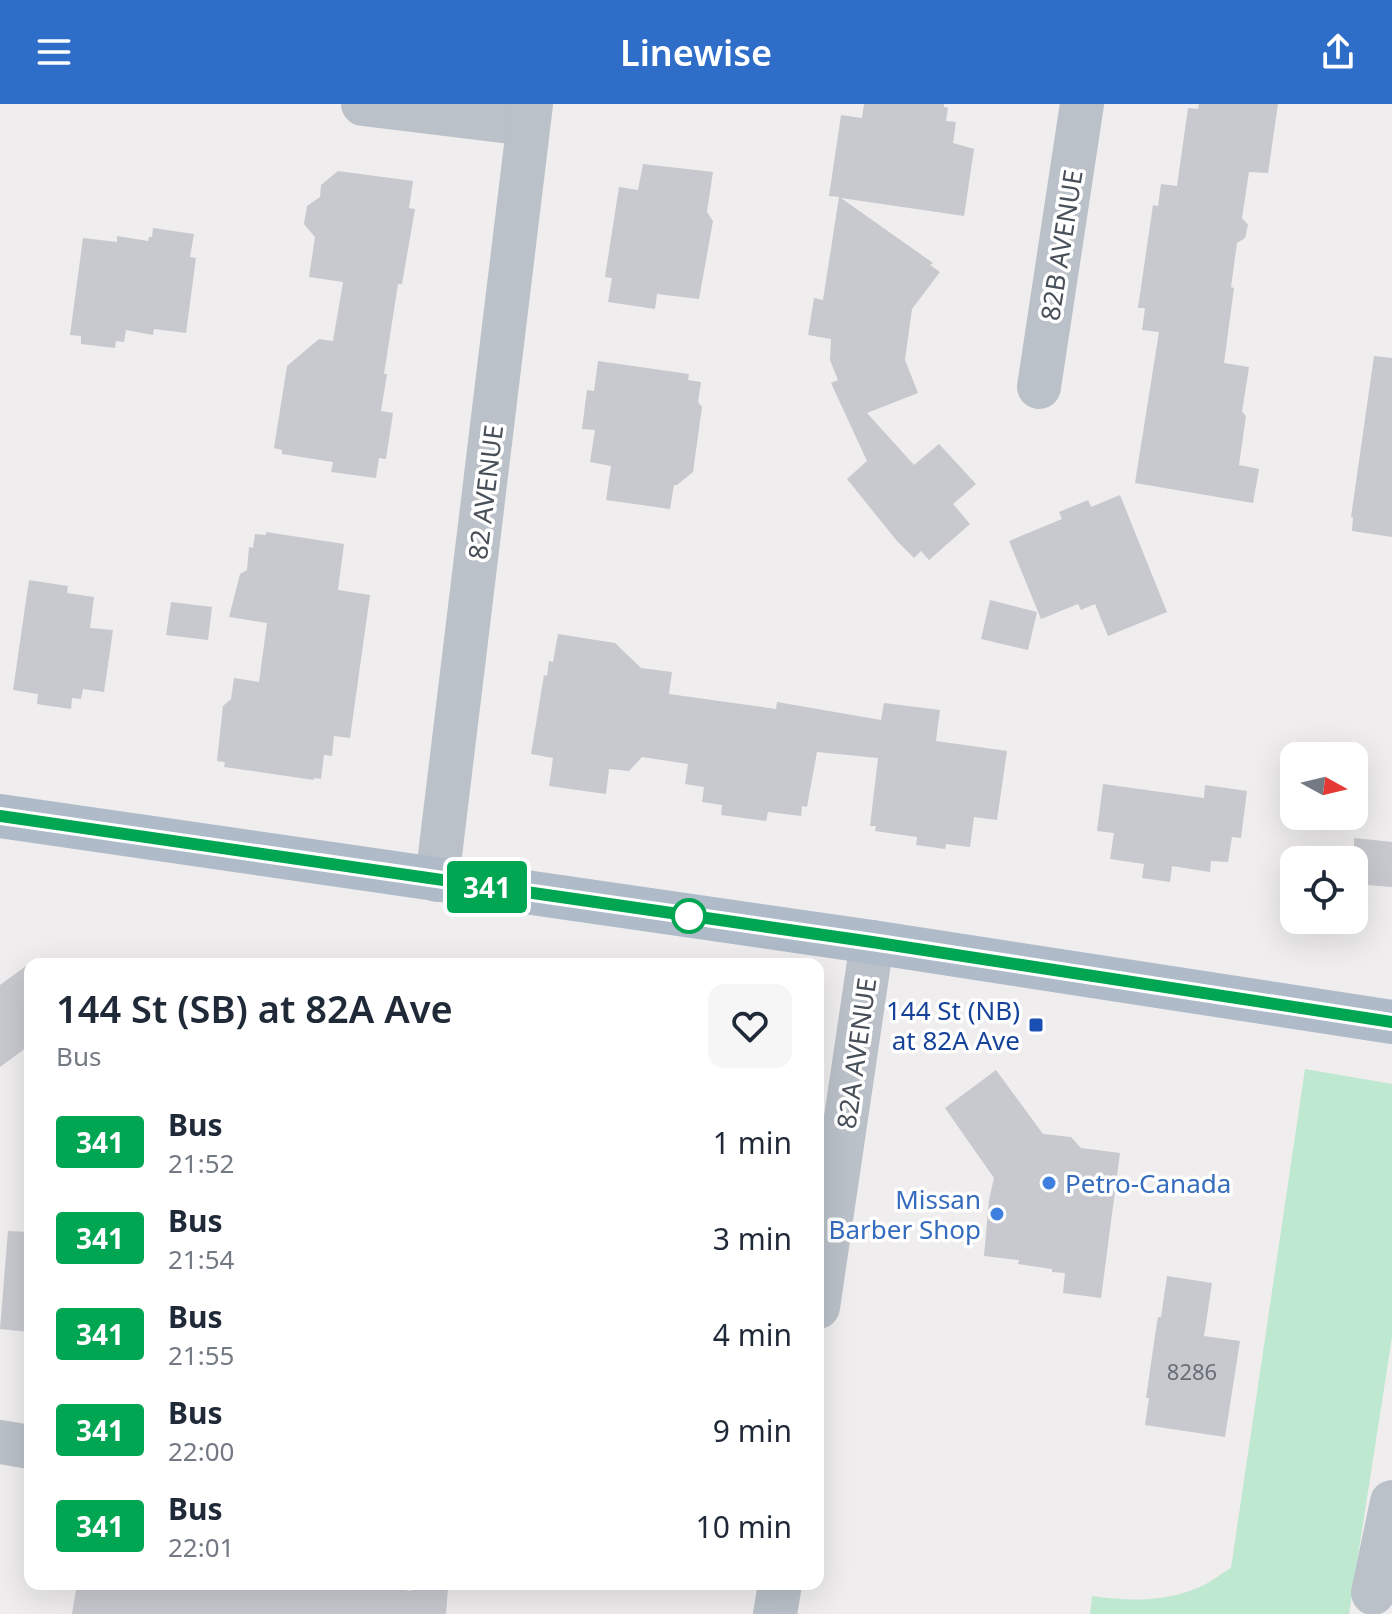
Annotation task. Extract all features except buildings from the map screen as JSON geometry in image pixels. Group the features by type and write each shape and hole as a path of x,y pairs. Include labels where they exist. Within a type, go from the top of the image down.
{"main road":[{"path":"0,816 872,942 1392,1022"}],"street":[{"path":"363,104 530,114"},
{"name":"82B AVENUE","path":"1039,387 1082,104"},
{"name":"82 AVENUE","path":"437,880 530,114"},
{"name":"82A AVENUE","path":"824,1266 872,942"},
{"path":"0,1442 24,1446"},
{"path":"1373,1593 1391,1514"},
{"path":"775,1614 779,1590"}],"green space":[{"path":"1305,1069 1392,1084 1392,1337 1349,1614 1090,1614 1092,1596 1130,1599 1168,1597 1197,1588 1231,1568"}],"bus line":[{"name":"341","path":"0,816 872,942 1392,1022"}],"place":[{"name":"144 St (NB) at 82A Ave","path":"1036,1025"},
{"name":"Petro-Canada","path":"1049,1183"},
{"name":"Missan Barber Shop","path":"997,1214"}]}
